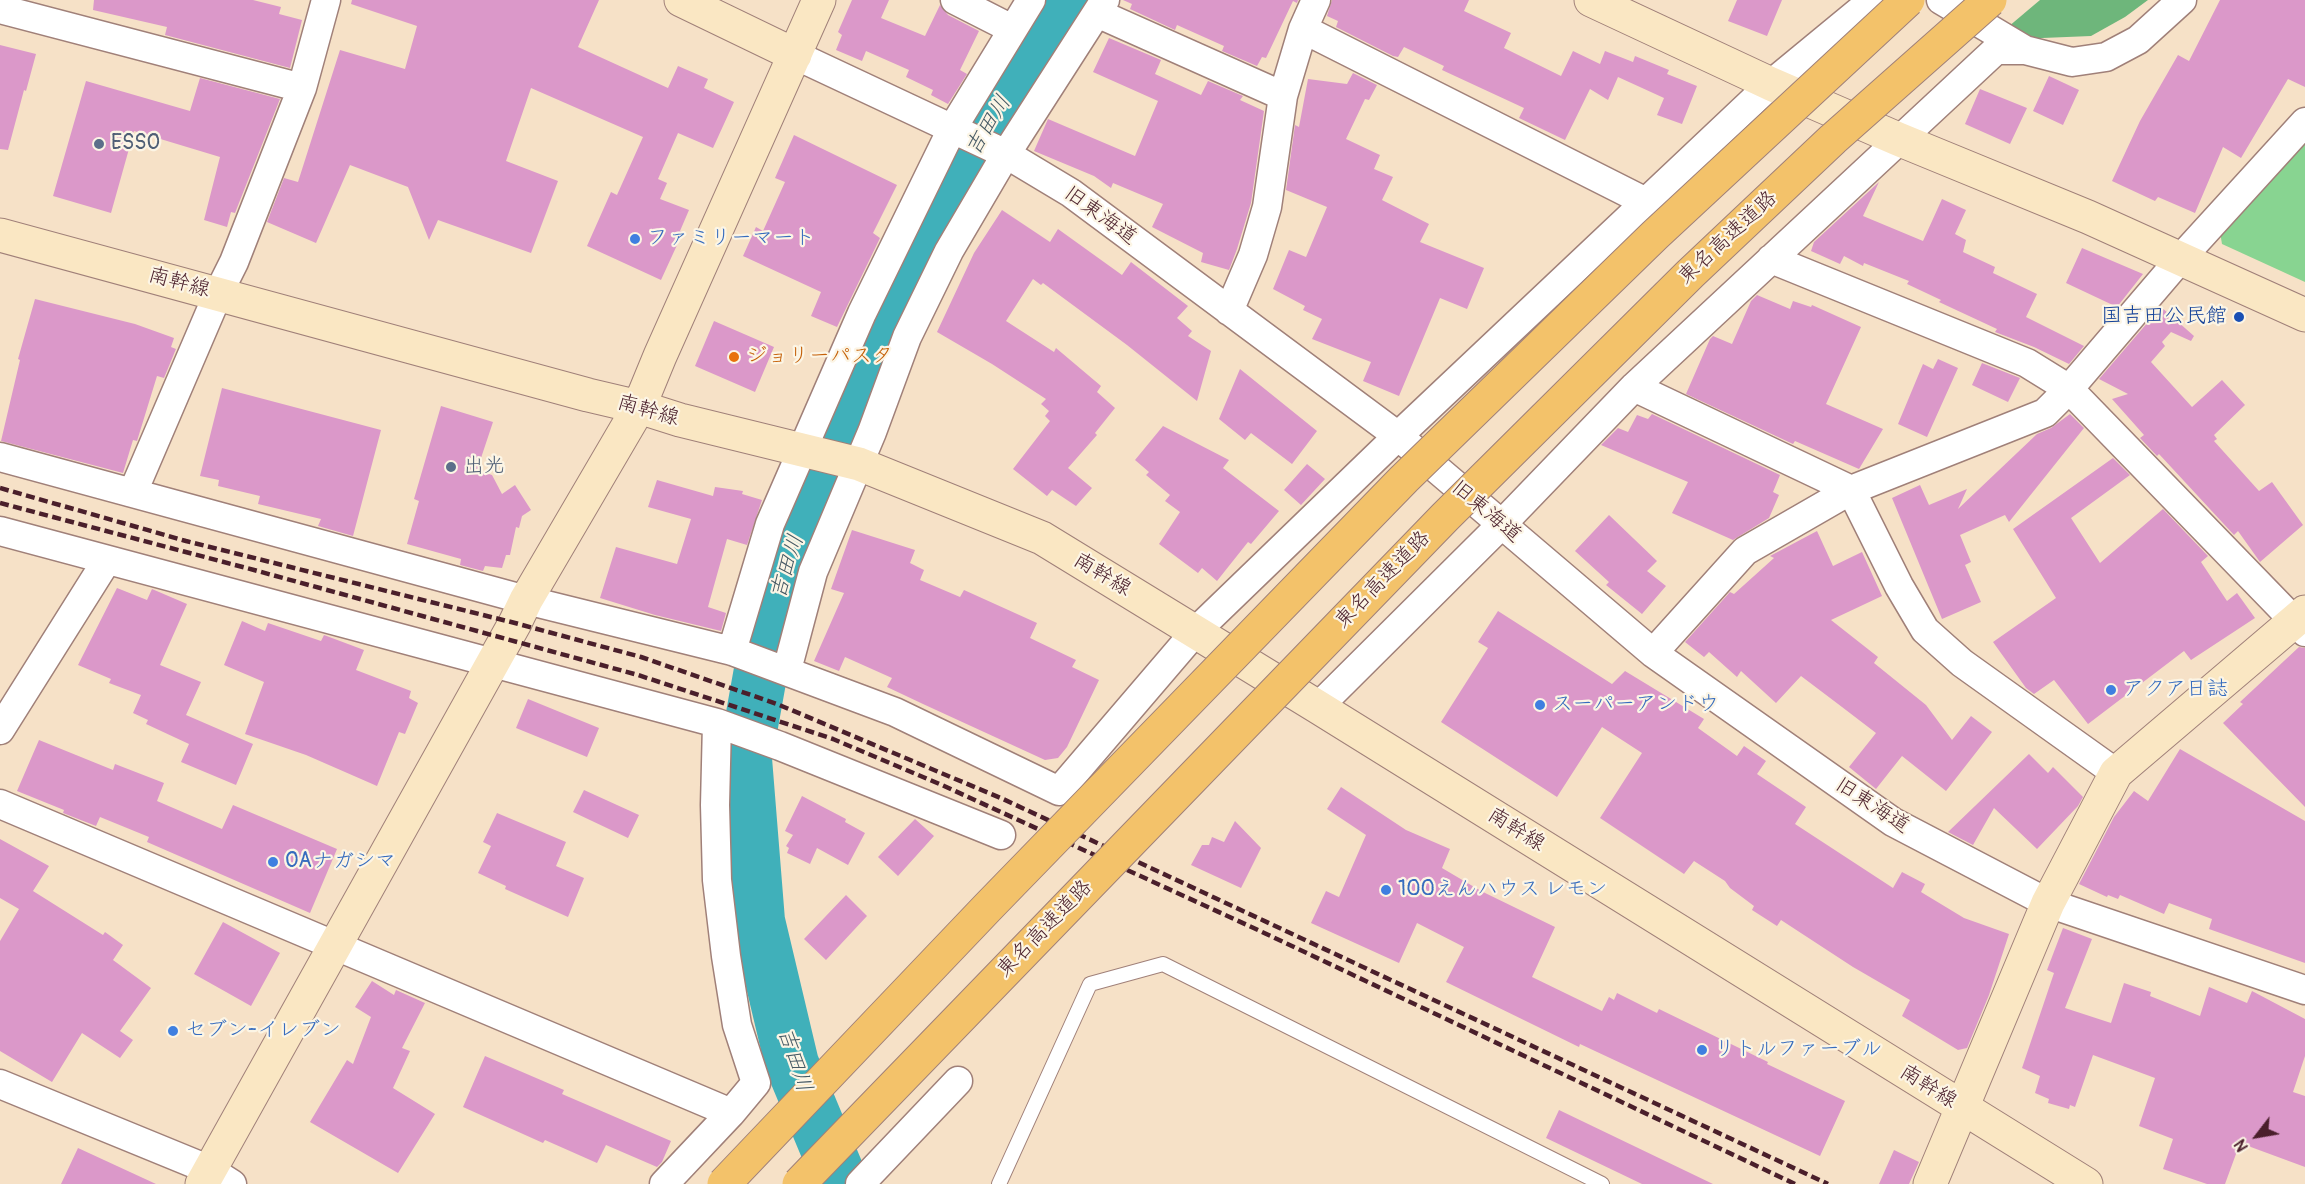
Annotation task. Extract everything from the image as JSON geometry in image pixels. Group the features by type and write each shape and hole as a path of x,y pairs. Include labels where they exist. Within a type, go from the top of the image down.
{"highway":[{"path":"724,1184 1404,479 1655,236 1908,0"},
{"name":"東名高速道路","path":"799,1184 1171,797 1479,483 1690,274 1833,140 1990,0"}],"street":[{"path":"133,492 234,262 302,88 326,0"},
{"name":"旧東海道","path":"681,0 1006,154 1071,193 1398,436 1653,653 1893,822 2048,903 2305,990"},
{"path":"0,1084 214,1179 334,946 526,600 639,407 819,0"},
{"path":"955,0 1012,28"},
{"path":"732,651 770,524 862,313 952,129 1031,0"},
{"path":"1229,310 1253,255 1267,207 1283,96 1303,29 1316,0"},
{"path":"1590,0 1772,84 1898,139 2088,217 2305,315"},
{"path":"0,457 526,600 732,651 895,712 1059,790 1196,632 1398,436 1772,84 1873,0"},
{"path":"1941,0 2025,50"},
{"path":"1318,707 1501,525 1634,387 1996,50 2025,50 2072,62 2106,57 2138,40 2182,0"},
{"path":"787,670 813,572 888,392 907,337 950,251 1006,154 1101,6 1283,96"},
{"path":"0,9 302,88"},
{"path":"1303,29 1646,202"},
{"path":"1653,653 1745,551 1851,490 2045,413 2069,389 2181,258 2305,122"},
{"name":"南幹線","path":"0,235 680,420 859,464 1042,538 2086,1184"},
{"path":"1771,259 2027,363 2069,389 2301,622 2116,773 2048,903 1930,1184"},
{"path":"1634,387 1851,490 1899,586 1925,630 1962,663 2116,773"},
{"path":"0,531 717,723 1001,835"},
{"path":"0,730 107,560"},
{"path":"664,1184 756,1083 738,1024 726,956 717,880 715,805 717,723"},
{"path":"0,804 731,1113"},
{"path":"860,1184 958,1081"}],"lane":[{"path":"999,1184 1090,984 1163,964 1602,1184"}],"green space":[{"path":"2040,0 2148,0 2125,17 2091,36 2018,39 2008,27"},
{"path":"2305,140 2305,282 2222,244 2220,232"}],"building":[{"path":"94,0 253,0 281,7 279,14 302,20 290,68 165,35 167,27 93,10"},
{"path":"352,0 599,0 578,47 668,88 678,66 708,79 704,88 734,102 713,148 678,133 658,179 667,183 660,199 689,210 680,231 683,232 661,280 587,246 611,192 617,195 643,137 531,88 506,161 558,181 531,253 438,220 429,240 408,187 350,165 316,243 267,222 284,178 298,182 340,50 405,69 417,26 351,4"},
{"path":"852,0 889,0 881,18 925,36 940,5 948,15 979,31 960,70 967,74 948,104 931,95 933,90 906,77 909,70 866,51 862,61 836,50 842,35 838,32"},
{"path":"1123,0 1298,0 1297,3 1293,1 1266,58 1262,57 1257,66 1222,51 1224,46 1177,25 1175,30 1130,9 1132,4"},
{"path":"1332,0 1469,0 1464,11 1511,33 1504,48 1561,76 1573,51 1600,64 1605,51 1633,62 1635,56 1669,70 1667,74 1697,86 1682,124 1657,115 1664,98 1618,77 1608,100 1590,89 1565,140 1519,118 1524,108 1442,70 1444,66 1404,47 1398,57 1393,56 1336,27 1338,21 1327,16"},
{"path":"1737,0 1782,0 1767,36 1728,21"},
{"path":"2220,0 2305,0 2305,87 2288,79 2241,158 2223,147 2195,213 2158,197 2155,201 2112,181 2140,121 2178,55 2189,61"},
{"path":"1109,38 1161,60 1155,74 1201,95 1208,81 1243,96 1240,100 1264,111 1251,203 1229,270 1201,262 1203,253 1152,227 1163,204 1113,183 1111,188 1094,176 1034,151 1048,119 1135,156 1158,101 1093,72"},
{"path":"0,45 36,54 8,150 0,149"},
{"path":"1353,73 1377,85 1369,100 1365,99 1346,139 1380,155 1374,169 1393,177 1382,200 1429,224 1420,242 1484,268 1467,309 1440,298 1399,396 1363,381 1371,362 1312,339 1322,319 1303,310 1305,306 1273,289 1289,250 1306,257 1327,207 1286,190 1295,125 1299,127 1308,79 1347,84"},
{"path":"2049,76 2079,90 2063,125 2033,111"},
{"path":"200,78 280,99 235,213 231,212 227,227 204,220 220,157 134,131 111,213 53,196 86,81 190,111"},
{"path":"1980,89 2027,108 2010,144 1965,124"},
{"path":"794,135 897,185 873,233 880,238 837,327 811,316 821,292 743,256 756,227 763,231 785,182 775,178"},
{"path":"1879,182 1863,216 1923,241 1942,199 1966,210 1955,234 1966,240 1963,252 1995,267 1993,273 2037,294 2026,317 2084,346 2069,364 1995,332 1997,329 1907,284 1909,281 1864,263 1863,266 1844,256 1840,264 1811,251 1814,242"},
{"path":"1002,210 1050,242 1058,229 1122,275 1131,262 1188,306 1177,318 1192,331 1188,336 1211,351 1197,401 1127,345 1043,283 1041,285 1033,279 1006,321 1054,352 1056,348 1101,386 1097,392 1115,408 1095,433 1097,435 1068,468 1092,488 1076,506 1052,490 1047,496 1013,469 1050,421 1045,416 1049,411 1041,404 1046,399 937,332 974,253"},
{"path":"2082,248 2143,274 2117,307 2066,283"},
{"path":"1757,295 1790,309 1793,301 1811,307 1812,305 1861,327 1826,404 1883,429 1859,469 1795,441 1793,444 1686,394 1710,339 1713,336 1732,344 1751,301"},
{"path":"35,299 135,324 174,338 171,347 176,349 164,378 157,376 137,441 133,440 123,473 1,441 20,360 18,359"},
{"path":"2161,307 2194,336 2191,341 2171,332 2162,342 2165,346 2151,362 2192,407 2222,380 2245,405 2214,435 2217,439 2214,441 2259,491 2272,482 2303,525 2260,562 2238,531 2234,535 2159,454 2157,456 2140,438 2144,435 2112,399 2128,394 2099,379"},
{"name":"ジョリーパスタ","path":"714,321 774,347 755,392 695,366"},
{"path":"1938,359 1958,368 1927,437 1898,424 1923,364 1933,369"},
{"path":"1982,363 2020,378 2008,402 1972,385"},
{"path":"1240,369 1317,431 1292,464 1251,433 1245,440 1219,419"},
{"path":"222,388 381,430 353,536 318,526 321,519 258,504 260,496 218,486 219,480 200,476"},
{"path":"441,406 493,422 477,470 492,475 502,494 515,485 531,510 522,516 519,528 516,527 510,555 506,555 502,568 485,566 483,571 460,565 461,559 407,544 419,501 414,499"},
{"path":"1652,414 1780,475 1773,492 1779,495 1769,518 1733,540 1672,513 1688,482 1601,445 1618,428 1628,432 1637,415 1648,419"},
{"path":"2070,414 2084,428 2009,522 2005,515 1960,535 1971,562 1965,565 1981,602 1942,619 1892,498 1920,485 1929,505 1967,489 1958,509 2037,434 2051,428"},
{"path":"1163,426 1229,460 1223,468 1279,511 1251,544 1248,542 1217,581 1202,568 1198,573 1159,544 1180,512 1165,501 1170,495 1146,475 1149,472 1135,460"},
{"path":"2113,458 2130,475 2071,518 2100,563 2163,509 2208,556 2201,562 2227,601 2237,593 2255,618 2191,660 2184,651 2088,724 2054,680 2034,694 2026,688 1993,642 2056,598 2013,529"},
{"path":"1307,464 1325,479 1301,505 1284,490"},
{"path":"657,480 713,496 715,487 743,491 742,494 762,500 747,545 727,539 708,607 726,613 721,631 655,615 600,598 616,547 677,564 691,519 648,507"},
{"path":"1609,515 1657,561 1647,571 1666,586 1642,614 1606,585 1609,582 1575,551"},
{"path":"852,530 915,550 910,563 924,570 920,580 960,597 964,590 1037,623 1030,638 1076,660 1072,667 1099,680 1067,747 1058,758 1045,760 887,687 892,678 845,657 839,671 814,661 844,593 831,589"},
{"path":"1817,531 1833,566 1862,552 1882,596 1831,620 1878,657 1874,663 1926,705 1952,740 1971,716 1992,732 1946,791 1902,756 1876,789 1849,767 1876,733 1801,676 1776,703 1741,671 1737,677 1709,652 1704,657 1685,642 1730,592 1734,594 1774,558 1770,556"},
{"path":"117,588 147,600 152,589 187,604 160,665 201,682 186,715 253,744 236,785 181,762 189,744 146,724 148,720 133,713 141,695 109,683 111,679 78,665"},
{"path":"1498,611 1612,684 1625,671 1704,719 1698,728 1737,756 1744,746 1766,761 1757,774 1806,807 1795,824 1893,888 1902,872 1925,884 1921,892 1964,918 2009,934 1989,995 1967,1048 1958,1050 1902,1016 1910,1000 1853,967 1781,920 1777,926 1752,910 1754,906 1730,888 1725,881 1694,861 1684,874 1600,818 1642,753 1602,727 1557,797 1441,722 1488,648 1478,642"},
{"path":"242,621 265,631 268,623 321,641 324,635 364,650 356,670 411,691 409,698 418,703 405,734 399,732 377,786 306,755 245,734 264,682 224,665"},
{"path":"2299,647 2305,648 2305,807 2223,723 2243,704 2240,702"},
{"path":"528,699 599,728 587,757 516,728"},
{"path":"39,740 113,770 115,764 164,783 157,801 222,829 233,805 337,849 310,913 147,842 149,837 100,817 96,826 17,791"},
{"path":"2180,749 2305,821 2305,963 2209,929 2212,919 2169,903 2164,914 2120,895 2118,899 2108,895 2107,897 2079,884 2114,817 2134,791 2148,801"},
{"path":"2029,754 2048,773 2053,767 2083,797 2078,806 2037,849 1994,808 1973,845 1948,832"},
{"path":"1341,787 1406,830 1450,849 1442,868 1481,891 1555,927 1532,977 1602,1011 1609,997 1614,1000 1617,993 1657,1013 1659,1009 1845,1101 1820,1156 1580,1044 1579,1047 1446,982 1464,947 1417,923 1399,963 1311,923 1326,891 1339,897 1366,835 1327,809"},
{"path":"584,790 639,815 628,838 573,812"},
{"path":"802,796 846,819 845,822 865,833 848,865 817,848 810,864 787,853 789,848 786,846 793,835 785,831"},
{"path":"497,813 566,842 556,866 584,878 568,917 505,889 506,886 478,873 491,846 483,842"},
{"path":"915,819 934,836 898,876 878,857"},
{"path":"1235,821 1261,848 1241,888 1191,865 1202,845 1209,845 1212,837 1224,842"},
{"path":"0,839 49,866 33,891 103,935 105,932 123,945 113,960 151,988 120,1031 133,1040 120,1058 82,1033 52,1082 0,1051 0,941 19,909 0,898"},
{"path":"846,895 867,916 826,960 804,939"},
{"path":"223,922 280,953 251,1006 194,974"},
{"path":"2063,928 2092,939 2065,1008 2111,1023 2124,983 2151,992 2150,996 2200,1016 2209,987 2247,1003 2252,991 2305,1019 2305,1056 2293,1092 2305,1096 2305,1167 2240,1143 2225,1184 2207,1184 2163,1169 2173,1139 2139,1126 2155,1078 2093,1055 2075,1107 2070,1105 2069,1109 2048,1103 2049,1099 2035,1093 2040,1076 2022,1068 2054,973 2047,970"},
{"path":"372,981 394,995 396,990 425,1003 402,1048 410,1051 393,1088 435,1114 398,1173 310,1122 347,1060 353,1064 371,1017 355,1007"},
{"path":"485,1056 564,1090 562,1094 671,1141 662,1162 657,1167 606,1145 597,1163 545,1140 543,1143 463,1107"},
{"path":"1559,1110 1713,1184 1642,1184 1546,1138"},
{"path":"78,1148 156,1184 61,1184"},
{"path":"1894,1150 1919,1162 1909,1184 1879,1184"}],"waterway":[{"name":"吉田川","path":"842,1184 792,1064 758,921 745,759 766,642 799,528 853,379 927,229 1007,97 1072,0"}],"railway":[{"path":"0,488 186,541 515,623 641,657 777,704 1003,799 1828,1184"},
{"path":"0,503 638,675 833,739 942,785 1258,930 1795,1184"}],"place":[{"name":"ESSO","path":"99,144"},
{"name":"ファミリーマート","path":"635,239"},
{"name":"国吉田公民館","path":"2239,317"},
{"name":"ジョリーパスタ","path":"734,357"},
{"name":"出光","path":"451,467"},
{"name":"アクア日誌","path":"2111,690"},
{"name":"スーパーアンドウ","path":"1540,705"},
{"name":"OAナガシマ","path":"273,862"},
{"name":"100えんハウス レモン","path":"1386,890"},
{"name":"セブン-イレブン","path":"173,1031"},
{"name":"リトルファーブル","path":"1702,1050"}]}
